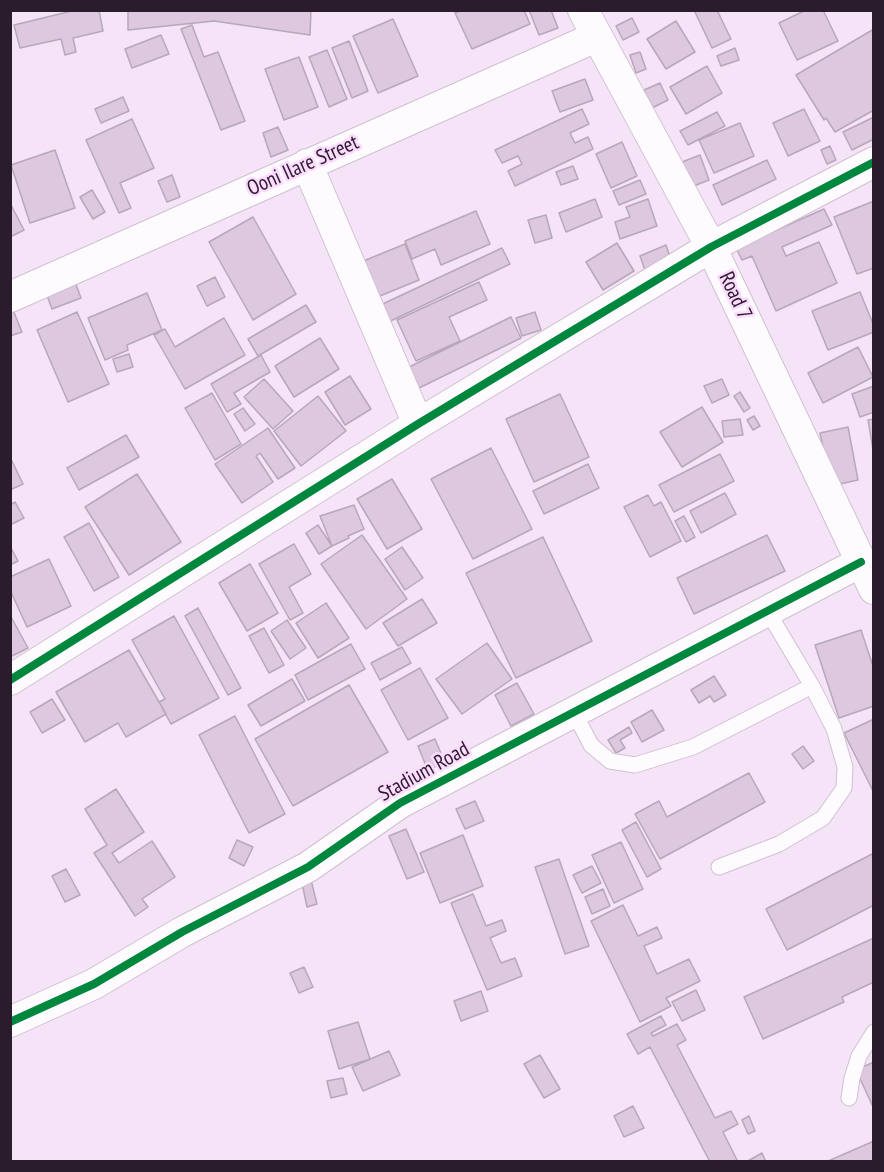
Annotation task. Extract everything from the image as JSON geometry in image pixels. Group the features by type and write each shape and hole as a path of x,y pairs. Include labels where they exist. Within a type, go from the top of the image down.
{"street":[{"name":"Road 7","path":"583,10 711,247 873,589"},
{"name":"Ooni Ilare Street","path":"10,297 596,37"},
{"path":"10,680 418,424 711,247 873,162"},
{"path":"307,164 418,424"},
{"name":"Stadium Road","path":"10,1022 94,984 182,932 308,867 400,803 861,562"}],"lane":[{"path":"719,867 779,844 823,818 844,788 845,767 834,729 812,686 768,612"},
{"path":"574,712 591,745 610,761 635,765 693,747 812,686"},
{"path":"849,1098 859,1056 873,1032"}],"building":[{"path":"76,10 99,10 103,31 73,38 76,52 65,55 61,39 20,48 14,25"},
{"path":"128,10 311,10 310,35 214,21 128,30"},
{"path":"462,10 524,10 530,24 472,49 455,13"},
{"path":"529,10 551,10 558,28 539,35"},
{"path":"694,10 717,10 731,39 712,48"},
{"path":"806,10 823,10 838,41 797,60 779,23"},
{"path":"632,18 639,32 623,40 616,26"},
{"path":"393,19 418,76 378,93 353,36"},
{"path":"676,21 695,52 666,69 647,39"},
{"path":"192,25 204,57 218,52 245,121 221,130 181,29"},
{"path":"874,29 874,110 835,132 826,118 824,120 796,75"},
{"path":"161,35 169,54 132,68 125,49"},
{"path":"349,41 368,91 352,98 332,48"},
{"path":"735,48 739,60 721,66 717,56"},
{"path":"327,50 347,99 329,107 309,57"},
{"path":"640,52 646,69 636,73 630,55"},
{"path":"299,57 318,107 284,120 265,69"},
{"path":"707,66 722,93 686,114 670,87"},
{"path":"585,79 593,100 560,112 552,91"},
{"path":"660,83 668,100 652,108 644,90"},
{"path":"123,97 129,111 101,123 95,109"},
{"path":"582,109 589,124 570,133 575,143 588,137 593,149 515,186 508,171 522,164 518,156 502,163 495,150"},
{"path":"804,109 820,141 788,156 773,123"},
{"path":"717,112 725,126 688,145 680,131"},
{"path":"874,117 874,139 852,150 843,132"},
{"path":"132,119 154,168 120,183 131,208 119,213 86,140"},
{"path":"740,123 754,156 714,173 699,140"},
{"path":"278,127 288,150 271,157 263,133"},
{"path":"622,142 637,176 611,188 596,154"},
{"path":"830,146 836,160 827,164 821,150"},
{"path":"55,150 75,208 30,223 11,165"},
{"path":"700,155 709,180 691,187 682,162"},
{"path":"767,160 776,179 722,205 713,185"},
{"path":"573,166 578,179 561,185 556,172"},
{"path":"172,175 180,197 167,202 158,181"},
{"path":"640,180 646,194 619,205 613,191"},
{"path":"92,190 105,212 93,219 80,197"},
{"path":"595,199 602,217 566,232 559,213"},
{"path":"648,199 657,226 620,239 615,222 630,217 626,207"},
{"path":"874,201 874,268 857,274 834,217"},
{"path":"10,203 24,230 10,237"},
{"path":"824,209 832,225 782,247 786,256 819,242 837,283 776,311 752,256 742,260 736,248"},
{"path":"476,211 490,244 441,265 435,249 412,259 405,241"},
{"path":"546,215 552,238 535,243 528,220"},
{"path":"253,217 296,294 253,320 209,242"},
{"path":"617,243 634,271 603,290 586,262"},
{"path":"405,244 419,280 375,298 361,262"},
{"path":"666,245 671,260 645,270 640,256"},
{"path":"502,248 510,264 380,326 372,309"},
{"path":"215,277 225,297 207,306 197,286"},
{"path":"75,282 81,298 52,309 46,293"},
{"path":"479,282 487,300 449,317 460,341 416,361 397,320"},
{"path":"860,292 874,326 874,332 828,350 812,311"},
{"path":"147,293 162,330 127,345 128,350 105,360 88,318"},
{"path":"306,305 316,322 258,356 248,339"},
{"path":"13,310 22,332 10,336 10,311"},
{"path":"77,312 109,384 68,402 37,330"},
{"path":"535,312 541,330 522,336 516,318"},
{"path":"511,317 521,338 417,389 407,368"},
{"path":"224,318 245,355 185,389 154,335 165,329 175,347"},
{"path":"320,338 339,369 294,397 275,366"},
{"path":"858,347 873,377 823,403 808,373"},
{"path":"129,354 133,367 117,372 113,359"},
{"path":"261,355 270,372 234,393 241,404 227,412 211,384"},
{"path":"350,376 371,409 345,425 325,392"},
{"path":"264,379 293,411 273,429 244,397"},
{"path":"722,379 729,395 712,403 704,386"},
{"path":"874,386 874,412 860,417 852,394"},
{"path":"740,392 750,408 744,412 734,396"},
{"path":"212,393 241,444 215,460 185,408"},
{"path":"560,394 589,457 534,482 506,419"},
{"path":"318,396 346,431 301,466 274,431"},
{"path":"702,407 723,442 682,467 660,432"},
{"path":"243,408 255,424 245,431 234,414"},
{"path":"754,416 760,426 753,430 747,420"},
{"path":"740,419 743,435 724,437 722,421"},
{"path":"874,419 874,456 868,420"},
{"path":"848,427 858,480 831,486 820,433"},
{"path":"268,428 295,468 278,479 260,453 256,456 273,482 242,503 215,464"},
{"path":"126,435 139,457 79,490 67,468"},
{"path":"491,448 532,529 473,559 431,479"},
{"path":"720,454 734,481 674,512 659,485"},
{"path":"12,461 23,484 10,490 10,462"},
{"path":"588,464 599,488 544,514 533,491"},
{"path":"137,474 181,542 129,575 85,507"},
{"path":"392,479 422,529 387,549 357,499"},
{"path":"725,493 736,514 701,533 690,511"},
{"path":"648,495 654,506 661,502 681,541 650,557 624,507"},
{"path":"15,502 24,518 10,525 10,505"},
{"path":"354,505 364,529 332,546 320,516"},
{"path":"684,516 695,537 686,542 675,521"},
{"path":"89,523 119,577 94,591 64,537"},
{"path":"318,525 332,546 319,554 306,533"},
{"path":"362,535 407,599 366,629 321,564"},
{"path":"767,535 785,571 694,614 677,578"},
{"path":"543,537 592,641 516,678 466,573"},
{"path":"294,544 311,574 289,587 303,613 290,620 259,564"},
{"path":"10,546 18,561 10,565"},
{"path":"402,547 423,578 405,590 385,559"},
{"path":"49,559 71,606 27,627 10,590 10,577"},
{"path":"250,564 278,613 247,631 219,583"},
{"path":"422,599 437,623 398,646 383,623"},
{"path":"326,603 349,638 318,658 296,623"},
{"path":"198,608 241,688 228,695 185,616"},
{"path":"10,615 28,648 10,657"},
{"path":"174,616 219,698 171,724 159,702 165,699 132,640"},
{"path":"287,620 306,648 290,659 271,631"},
{"path":"264,628 284,665 269,673 249,636"},
{"path":"861,630 874,669 874,706 839,718 815,645"},
{"path":"487,643 512,679 462,714 436,679"},
{"path":"351,644 365,669 308,700 295,675"},
{"path":"402,647 411,663 380,680 371,663"},
{"path":"129,650 166,714 126,737 118,723 85,742 56,692"},
{"path":"420,668 448,718 408,740 381,690"},
{"path":"714,676 726,695 714,702 710,696 699,703 691,690"},
{"path":"292,679 305,701 261,726 248,705"},
{"path":"517,683 534,714 511,726 495,695"},
{"path":"349,685 388,752 293,806 255,739"},
{"path":"52,699 65,720 42,733 30,712"},
{"path":"652,710 664,730 642,742 631,722"},
{"path":"235,716 285,814 249,833 199,735"},
{"path":"874,719 874,793 844,733"},
{"path":"629,727 632,733 620,740 625,748 616,753 608,740"},
{"path":"435,739 445,763 428,771 418,746"},
{"path":"803,746 814,761 803,769 792,754"},
{"path":"749,773 765,802 660,859 635,814 659,801 667,817"},
{"path":"116,789 144,832 112,853 119,863 152,841 175,877 142,899 148,907 135,916 94,853 107,845 85,809"},
{"path":"475,801 484,821 465,829 456,809"},
{"path":"636,822 661,869 647,877 622,830"},
{"path":"406,829 424,872 407,879 389,836"},
{"path":"463,835 483,886 440,903 420,853"},
{"path":"237,840 253,847 244,866 229,858"},
{"path":"621,842 643,889 614,903 592,855"},
{"path":"874,853 874,905 787,950 766,909"},
{"path":"559,859 589,946 565,954 535,867"},
{"path":"592,866 601,883 582,893 573,875"},
{"path":"66,869 80,895 65,902 52,876"},
{"path":"311,880 317,904 307,907 302,883"},
{"path":"603,889 610,906 592,914 585,897"},
{"path":"473,894 486,926 502,920 506,931 490,938 501,963 515,958 522,976 487,990 451,903"},
{"path":"623,905 638,936 657,927 662,938 644,946 657,974 689,959 700,981 666,998 671,1006 640,1022 591,921"},
{"path":"874,938 874,982 842,997 844,1002 763,1039 744,997"},
{"path":"304,967 313,987 299,993 290,973"},
{"path":"696,990 705,1010 682,1021 672,1002"},
{"path":"481,991 488,1011 461,1021 454,1001"},
{"path":"661,1016 666,1025 651,1033 653,1036 677,1024 686,1040 677,1045 715,1118 731,1111 738,1124 723,1132 738,1162 710,1162 650,1047 638,1054 627,1034"},
{"path":"358,1022 370,1059 339,1069 328,1031"},
{"path":"389,1051 400,1075 363,1091 352,1067"},
{"path":"540,1055 560,1089 544,1098 524,1064"},
{"path":"874,1062 874,1109 856,1070"},
{"path":"343,1078 347,1094 331,1098 327,1081"},
{"path":"633,1106 644,1128 624,1137 614,1116"},
{"path":"749,1116 755,1131 748,1134 742,1120"},
{"path":"874,1141 874,1162 826,1162"},
{"path":"762,1153 766,1162 746,1162"}],"cycle path":[{"path":"10,680 418,424 711,247 874,162"},
{"path":"10,1022 94,984 182,932 308,867 400,803 861,562"}]}
